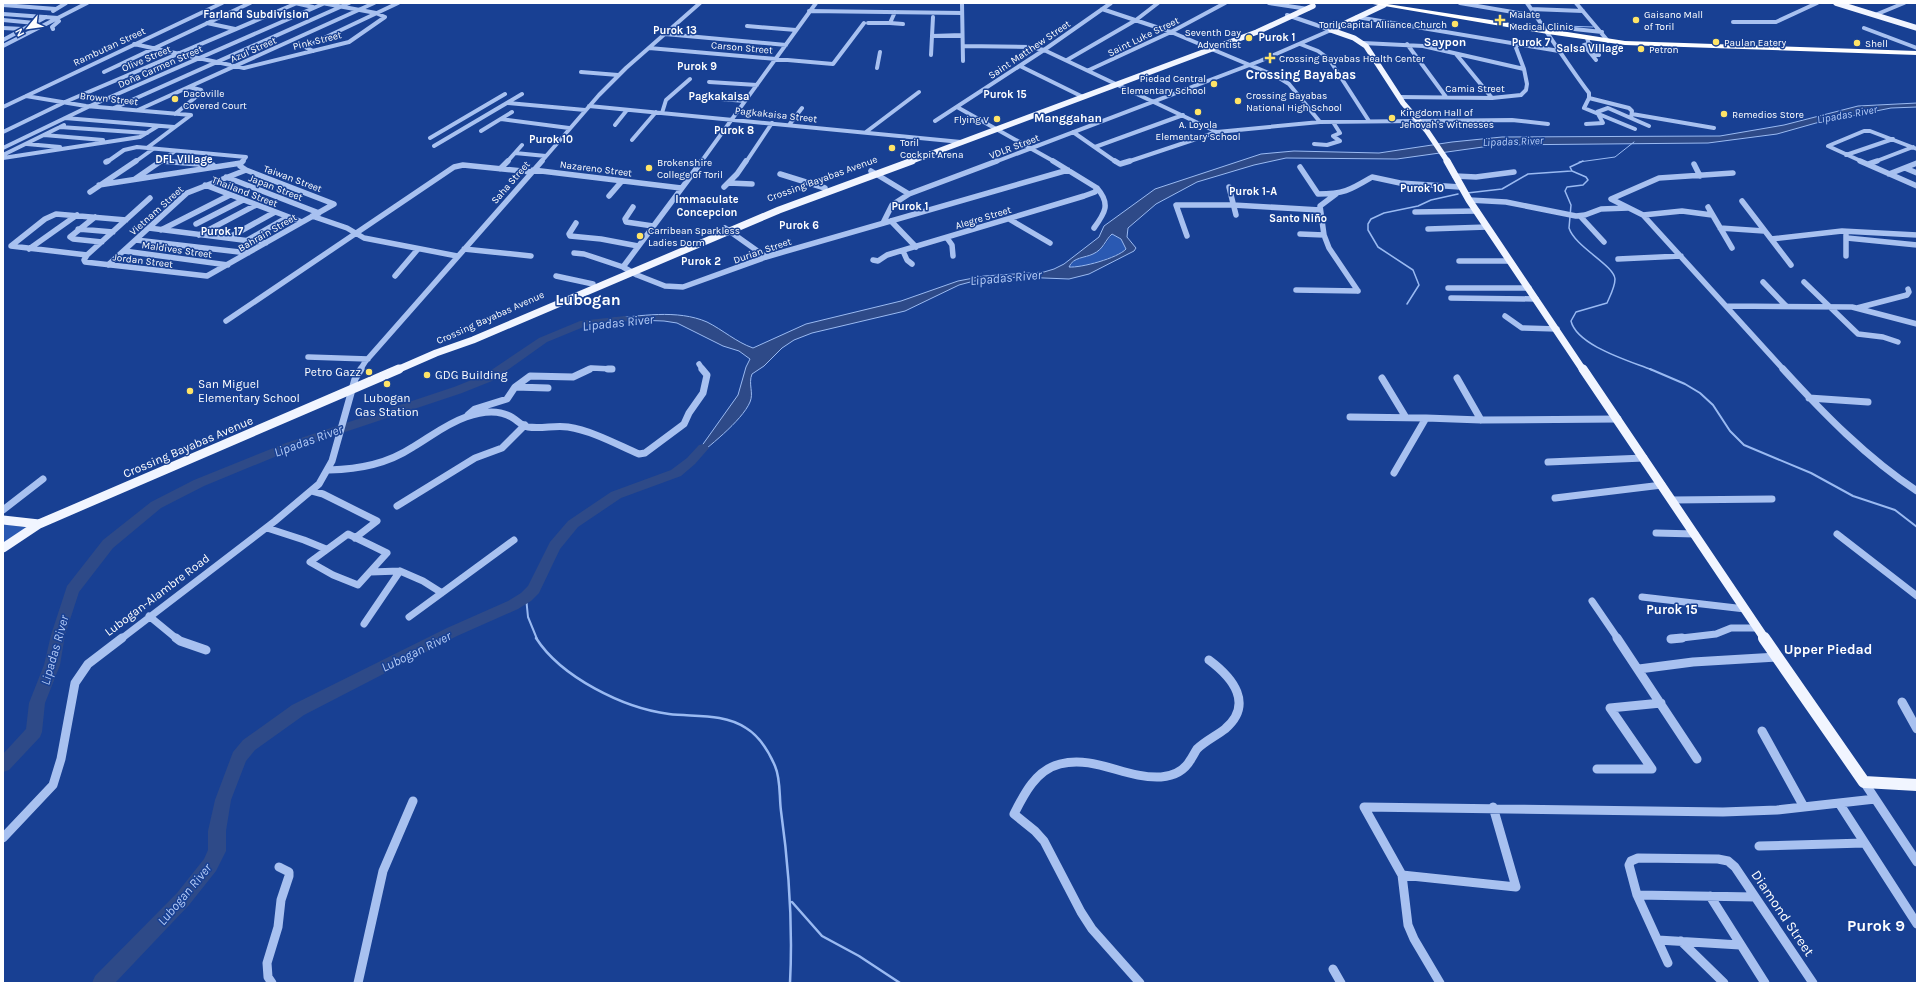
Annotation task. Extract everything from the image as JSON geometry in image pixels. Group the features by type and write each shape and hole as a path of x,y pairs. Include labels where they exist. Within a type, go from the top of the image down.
{"highway":[{"path":"1370,3 1386,4 1548,32 1588,41 1676,46 1917,53"}],"main road":[{"name":"Crossing Bayabas Avenue","path":"728,229 953,141 996,127 1210,48 1319,3"},
{"path":"1836,3 1917,28"},
{"name":"VDLR Street","path":"1331,30 1386,4"},
{"path":"1331,30 1354,38 1363,43 1399,97 1432,137 1444,155 1460,187 1487,228 1618,419 1777,657 1864,782 1917,785"},
{"name":"Crossing Bayabas Avenue","path":"3,548 38,524 352,390 436,353 468,336 825,188 961,142 996,127"},
{"name":"Crossing Bayabas Avenue","path":"436,353 473,340 627,270"},
{"path":"3,520 38,524"}],"street":[{"path":"9,6 14,3"},
{"path":"24,7 31,3"},
{"path":"40,8 49,3"},
{"path":"3,40 35,23 66,3"},
{"path":"3,46 87,3"},
{"name":"Rambutan Street","path":"3,107 222,3"},
{"path":"104,72 250,3"},
{"path":"296,3 313,7"},
{"name":"Olive Street","path":"3,132 66,102 296,3"},
{"path":"323,3 376,13"},
{"name":"Doña Carmen Street","path":"197,59 323,3"},
{"name":"Doña Carmen Street","path":"3,147 88,106 323,3"},
{"path":"114,108 349,3"},
{"name":"Azul Street","path":"138,110 374,3"},
{"path":"313,51 305,47 398,3"},
{"name":"Saha Street","path":"352,390 357,374 368,359 569,128 618,75 700,3"},
{"path":"627,270 638,246 777,59 816,3"},
{"path":"962,3 963,61"},
{"name":"Saint Matthew Street","path":"935,121 1044,50 1111,3"},
{"path":"1067,60 1136,20 1158,3"},
{"name":"Saint Luke Street","path":"1089,70 1171,32 1225,3"},
{"path":"1269,3 1308,8"},
{"path":"1460,3 1536,16"},
{"path":"1527,3 1590,95 1584,108 1597,112 1635,129"},
{"path":"1576,3 1602,32 1608,41"},
{"path":"1734,22 1776,22 1817,3"},
{"path":"1875,15 1904,3"},
{"path":"3,5 56,9"},
{"path":"1531,8 1583,11"},
{"path":"1102,9 1171,32 1276,76 1289,84 1320,122"},
{"path":"809,11 962,13"},
{"path":"855,17 872,12"},
{"path":"895,12 891,23 903,24"},
{"name":"Pink Street","path":"134,44 234,67 248,67 353,40 385,16 376,13"},
{"path":"3,14 57,18"},
{"path":"1289,16 1331,30"},
{"path":"931,55 933,17"},
{"path":"1357,17 1516,45 1559,51"},
{"path":"53,29 52,27 59,21 57,18"},
{"path":"3,20 35,23"},
{"path":"207,23 235,30"},
{"name":"Carson Street","path":"649,48 833,64 866,23 891,23"},
{"path":"747,26 796,30"},
{"path":"3,28 23,29"},
{"path":"1565,28 1602,32"},
{"path":"1864,28 1917,48"},
{"name":"VDLR Street","path":"883,223 892,205 909,194 1250,64 1331,30"},
{"path":"665,34 786,45"},
{"path":"3,35 12,35"},
{"path":"932,36 962,35"},
{"path":"1588,41 1599,55 1593,55 1596,60"},
{"path":"1363,43 1407,44 1524,69"},
{"path":"1300,44 1318,51 1329,59 1368,122"},
{"path":"1407,44 1446,98"},
{"name":"Camia Street","path":"1399,97 1492,98 1517,96 1524,92 1527,88 1524,69 1516,45"},
{"path":"963,46 1029,46 1044,50 1089,70 1217,132"},
{"path":"878,68 880,52"},
{"path":"1456,54 1492,98"},
{"path":"1020,66 1081,96"},
{"path":"580,72 618,75"},
{"path":"632,140 659,112 666,100 690,79"},
{"path":"709,82 757,85"},
{"path":"175,114 202,92 201,90 190,87"},
{"path":"866,132 919,92"},
{"path":"430,138 505,94"},
{"path":"434,146 522,94"},
{"name":"Brown Street","path":"26,96 88,106 191,115 174,127"},
{"path":"697,97 745,101"},
{"path":"1589,98 1626,107 1631,110 1632,116"},
{"name":"Pagkakaisa Street","path":"508,103 544,108 587,108 659,112 961,142"},
{"name":"Doña Carmen Street","path":"3,147 88,106"},
{"path":"484,107 497,109"},
{"path":"789,125 802,108"},
{"path":"957,108 996,127 1033,148 1097,188 1105,196 1106,205 1104,214 1094,228"},
{"path":"1597,112 1608,108 1632,116 1714,128"},
{"path":"615,125 628,110"},
{"path":"481,131 512,112"},
{"path":"1586,124 1603,124 1597,112"},
{"path":"1095,147 1183,115"},
{"path":"1632,116 1649,126"},
{"path":"65,118 174,127"},
{"path":"3,155 77,119"},
{"path":"501,119 569,128"},
{"path":"1073,132 1120,164 1217,132 1320,122 1512,120 1548,124"},
{"path":"1314,144 1327,145 1340,141 1333,136 1340,133 1333,122"},
{"path":"724,187 729,183 772,123"},
{"path":"3,158 140,137 149,133 158,126"},
{"path":"60,127 149,133"},
{"path":"146,148 174,127"},
{"path":"1915,148 1874,132 1866,131 1828,146 1917,186"},
{"path":"44,135 116,141"},
{"path":"1846,155 1892,139"},
{"path":"26,144 72,148"},
{"path":"500,168 522,145"},
{"path":"99,185 225,166 241,163 246,159 245,156 138,147 128,149 106,162"},
{"path":"1868,164 1915,148"},
{"path":"90,192 153,149"},
{"path":"133,180 175,151"},
{"path":"515,153 546,156"},
{"path":"160,161 225,166"},
{"path":"167,175 177,162"},
{"path":"241,163 240,166 246,170"},
{"path":"1889,174 1917,163"},
{"path":"1694,164 1700,176"},
{"name":"Nazareno Street","path":"356,233 456,166 532,171 622,180 681,188"},
{"path":"1300,167 1318,194 1336,194"},
{"path":"1905,168 1917,173"},
{"name":"Vietnam Street","path":"108,265 187,193 246,170"},
{"name":"Taiwan Street","path":"246,170 334,203"},
{"name":"Durian Street","path":"574,253 584,254 665,286 683,287 766,257 1068,170"},
{"path":"874,172 909,194"},
{"path":"1455,176 1476,178 1514,172"},
{"path":"1733,172 1700,176 1659,178 1612,199 1633,208 1643,215 1809,398 1864,449 1917,491"},
{"path":"780,174 796,180 807,181 825,188"},
{"name":"Japan Street","path":"226,177 319,213"},
{"path":"1296,290 1358,292 1333,257 1324,236 1320,210 1321,204 1336,194 1352,189 1372,177 1400,183 1460,187"},
{"path":"609,196 622,180"},
{"path":"729,183 752,184"},
{"name":"Thailand Street","path":"205,185 302,222"},
{"path":"1229,187 1236,215"},
{"name":"Alegre Street","path":"873,260 878,261 887,256 1089,195 1097,188"},
{"path":"162,230 230,195"},
{"path":"126,220 60,214 49,217 11,246 86,255 102,242 113,232 150,198"},
{"path":"196,224 243,200"},
{"path":"1469,200 1506,202 1580,216 1601,209 1633,208"},
{"path":"1742,202 1791,265"},
{"name":"Bahrain Street","path":"208,276 334,203"},
{"path":"1187,236 1176,204 1269,206 1320,210"},
{"path":"199,235 256,205"},
{"path":"1269,206 1269,213"},
{"path":"634,207 625,219 626,222 653,226"},
{"path":"1708,207 1732,248"},
{"path":"1415,212 1476,211"},
{"path":"1643,215 1682,211 1712,215"},
{"path":"228,238 275,212"},
{"path":"29,249 77,215"},
{"path":"312,216 348,228 364,238 457,256"},
{"path":"1580,216 1604,242"},
{"path":"95,217 72,234 71,238 102,242"},
{"path":"246,240 288,217"},
{"path":"1009,219 1050,243"},
{"path":"182,220 210,229"},
{"path":"891,221 916,247"},
{"path":"576,223 569,234 570,236 600,239 638,246"},
{"path":"149,228 266,243"},
{"path":"1428,229 1487,228"},
{"path":"1720,228 1764,231"},
{"path":"728,229 766,257"},
{"path":"78,230 113,232"},
{"path":"1771,239 1842,231 1917,235"},
{"path":"1842,231 1847,238 1846,256"},
{"path":"226,321 356,233"},
{"path":"1300,234 1324,236"},
{"path":"947,238 952,245 953,256"},
{"path":"1847,238 1917,245"},
{"path":"136,240 248,253"},
{"path":"396,276 418,249"},
{"path":"464,249 531,256"},
{"name":"Maldives Street","path":"124,251 228,265"},
{"path":"903,251 907,260 912,264"},
{"name":"Jordan Street","path":"86,255 84,260 85,262 208,276"},
{"path":"1618,259 1681,256"},
{"path":"1458,261 1510,261"},
{"path":"556,276 593,284"},
{"path":"1763,282 1786,306"},
{"path":"1804,282 1858,334 1883,337 1898,342"},
{"path":"1448,288 1529,288"},
{"path":"1857,308 1907,295 1909,292 1908,289"},
{"path":"1451,298 1536,299"},
{"path":"1726,306 1857,308 1917,324"},
{"path":"1505,316 1522,328 1557,330"},
{"path":"308,357 368,359"},
{"path":"466,416 481,413 503,414 514,418 525,426 537,428 557,426 578,429 591,433 638,454 645,453 684,424 688,413 703,393 707,375 699,364"},
{"path":"329,470 358,469 378,464 401,454 440,429 466,416 475,409 507,399 515,387 530,376 573,377 592,368 612,369"},
{"path":"1382,378 1405,416"},
{"path":"1457,378 1481,420"},
{"path":"515,387 548,388"},
{"name":"Lubogan-Alambre Road","path":"3,838 53,785 61,760 74,683 80,674 98,655 267,528 312,491 329,470 339,440 352,390"},
{"path":"1809,398 1868,402"},
{"path":"1350,417 1405,416 1481,420 1618,419"},
{"path":"1394,473 1426,418"},
{"path":"397,506 475,458 502,448 525,426"},
{"path":"1548,462 1644,458"},
{"path":"3,510 43,479"},
{"path":"1555,498 1662,485"},
{"path":"312,491 323,494 376,521 356,538"},
{"path":"1672,500 1772,499"},
{"path":"267,528 310,541 326,549"},
{"path":"348,534 387,553 358,586 333,575 310,562 326,549 348,534"},
{"path":"1656,534 1695,534"},
{"path":"1838,534 1917,596"},
{"path":"409,617 514,540"},
{"path":"370,572 400,572 423,581 442,593"},
{"path":"364,624 400,572"},
{"path":"1642,597 1745,609"},
{"path":"1592,601 1639,669 1697,759"},
{"path":"150,616 180,641 206,650"},
{"path":"1671,639 1716,634 1731,628 1758,628"},
{"path":"1639,669 1701,661 1777,657"},
{"path":"1140,983 1097,934 1081,912 1044,841 1035,831 1014,814 1032,782 1047,769 1059,764 1074,761 1094,763 1140,777 1168,776 1185,768 1196,751 1228,726 1236,716 1238,704 1237,690 1232,680 1222,669 1209,660"},
{"path":"1902,702 1917,729"},
{"path":"1597,769 1652,769 1610,708 1661,703"},
{"path":"1762,731 1804,807"},
{"path":"1864,782 1917,862"},
{"path":"1440,983 1414,939 1408,925 1402,875 1364,807 1493,807 1756,812 1875,799"},
{"path":"358,983 383,871 413,801"},
{"path":"1839,803 1917,924"},
{"path":"1402,875 1516,887 1493,807"},
{"path":"1760,846 1864,843"},
{"name":"Diamond Street","path":"1637,895 1629,870 1629,865 1634,860 1718,859 1728,861 1736,867 1813,983"},
{"path":"272,983 268,978 268,960 278,927 281,897 290,878 289,872 279,867"},
{"path":"1668,963 1637,895 1755,897"},
{"path":"1710,896 1765,983"},
{"path":"1658,940 1740,945"},
{"path":"1681,942 1724,983"},
{"path":"1333,969 1341,983"}],"shaded area":[{"path":"1112,234 1121,239 1126,249 1099,261 1082,266 1069,267 1075,260 1092,255 1104,246"},
{"path":"3,524 30,528 3,545"}],"water":[{"path":"1917,103 1917,107 1891,108 1816,123 1777,134 1708,143 1497,145 1397,159 1286,158 1254,165 1197,182 1156,204 1128,228 1127,237 1136,248 1134,251 1089,274 1069,279 1019,277 974,281 959,285 905,311 812,333 794,340 782,348 764,366 752,374 751,399 746,409 724,434 691,461 738,395 746,367 750,359 739,351 723,346 677,323 664,321 608,319 658,314 695,318 707,322 741,343 753,348 806,324 901,301 958,281 984,276 1044,272 1054,269 1064,264 1099,237 1104,226 1155,189 1261,154 1294,151 1379,153 1452,142 1502,137 1720,136 1784,125 1858,106","holes":["1112,234 1121,239 1126,249 1115,256 1099,262 1069,267 1073,261 1097,252"]}],"waterway":[{"path":"1564,26 1593,27"},
{"path":"1582,162 1615,157 1634,142"},
{"path":"1582,162 1570,167 1572,171 1586,177 1588,180 1583,185 1567,187 1565,191 1571,205 1569,228 1579,242 1608,268 1613,274 1615,282 1607,303 1576,312 1571,321 1575,330 1593,345 1606,352 1652,370"},
{"path":"1467,193 1502,189 1528,174 1571,171"},
{"path":"1407,304 1419,285 1413,270 1378,247 1368,230 1368,224 1371,219 1384,213 1418,206 1431,200 1458,194"},
{"name":"Lipadas River","path":"3,765 34,732 37,703 52,665 58,635 72,590 108,544 156,505 199,483 290,446 458,390 488,378 543,340 584,323 625,319"},
{"path":"1650,369 1685,384 1700,393 1713,405 1730,431 1744,445 1811,473 1853,496 1895,510 1917,527"},
{"name":"Lubogan River","path":"102,983 183,899 210,865 217,851 217,831 223,800 239,757 249,745 298,710 452,632 513,605 526,597 534,589 555,546 573,524 596,507 616,495 676,473 691,461 703,448"},
{"path":"526,597 528,617 537,639"},
{"path":"536,638 547,652 577,678 613,698 651,711 669,714 709,716 728,720 751,731 763,745 775,766 779,782 790,897 790,983"},
{"path":"792,902 822,936 859,956 900,983"}],"place":[{"name":"Malate Medical Clinic","path":"1500,20"},
{"name":"Gaisano Mall of Toril","path":"1636,20"},
{"name":"Toril Capital Alliance Church","path":"1455,24"},
{"name":"Seventh Day Adventist","path":"1249,38"},
{"name":"Paulan Eatery","path":"1716,42"},
{"name":"Shell","path":"1857,43"},
{"name":"Petron","path":"1641,49"},
{"name":"Crossing Bayabas Health Center","path":"1270,58"},
{"name":"Piedad Central Elementary School","path":"1214,84"},
{"name":"Dacoville Covered Court","path":"175,99"},
{"name":"Crossing Bayabas National High School","path":"1238,101"},
{"name":"A. Loyola Elementary School","path":"1198,112"},
{"name":"Remedios Store","path":"1724,114"},
{"name":"Kingdom Hall of Jehovah's Witnesses","path":"1392,118"},
{"name":"Flying V","path":"997,119"},
{"name":"Toril Cockpit Arena","path":"892,148"},
{"name":"Brokenshire College of Toril","path":"649,168"},
{"name":"Carribean Sparkless Ladies Dorm","path":"640,236"},
{"name":"Petro Gazz","path":"369,372"},
{"name":"GDG Building","path":"427,375"},
{"name":"Lubogan Gas Station","path":"387,384"},
{"name":"San Miguel Elementary School","path":"190,391"}],"district":[{"name":"Farland Subdivision","path":"256,14"},
{"name":"Purok 13","path":"675,30"},
{"name":"Purok 1","path":"1277,37"},
{"name":"Saypon","path":"1445,42"},
{"name":"Purok 7","path":"1531,42"},
{"name":"Salsa Village","path":"1590,48"},
{"name":"Purok 9","path":"697,66"},
{"name":"Crossing Bayabas","path":"1301,74"},
{"name":"Purok 15","path":"1005,94"},
{"name":"Pagkakaisa","path":"719,96"},
{"name":"Manggahan","path":"1068,118"},
{"name":"Purok 8","path":"734,130"},
{"name":"Purok 10","path":"551,139"},
{"name":"DFL Village","path":"184,159"},
{"name":"Purok 10","path":"1422,188"},
{"name":"Purok 1-A","path":"1253,191"},
{"name":"Immaculate Concepcion","path":"707,205"},
{"name":"Purok 1","path":"910,206"},
{"name":"Santo Niño","path":"1298,218"},
{"name":"Purok 6","path":"799,225"},
{"name":"Purok 17","path":"222,231"},
{"name":"Purok 2","path":"701,261"},
{"name":"Lubogan","path":"588,299"},
{"name":"Purok 15","path":"1672,609"},
{"name":"Upper Piedad","path":"1828,649"},
{"name":"Purok 9","path":"1876,925"}]}
